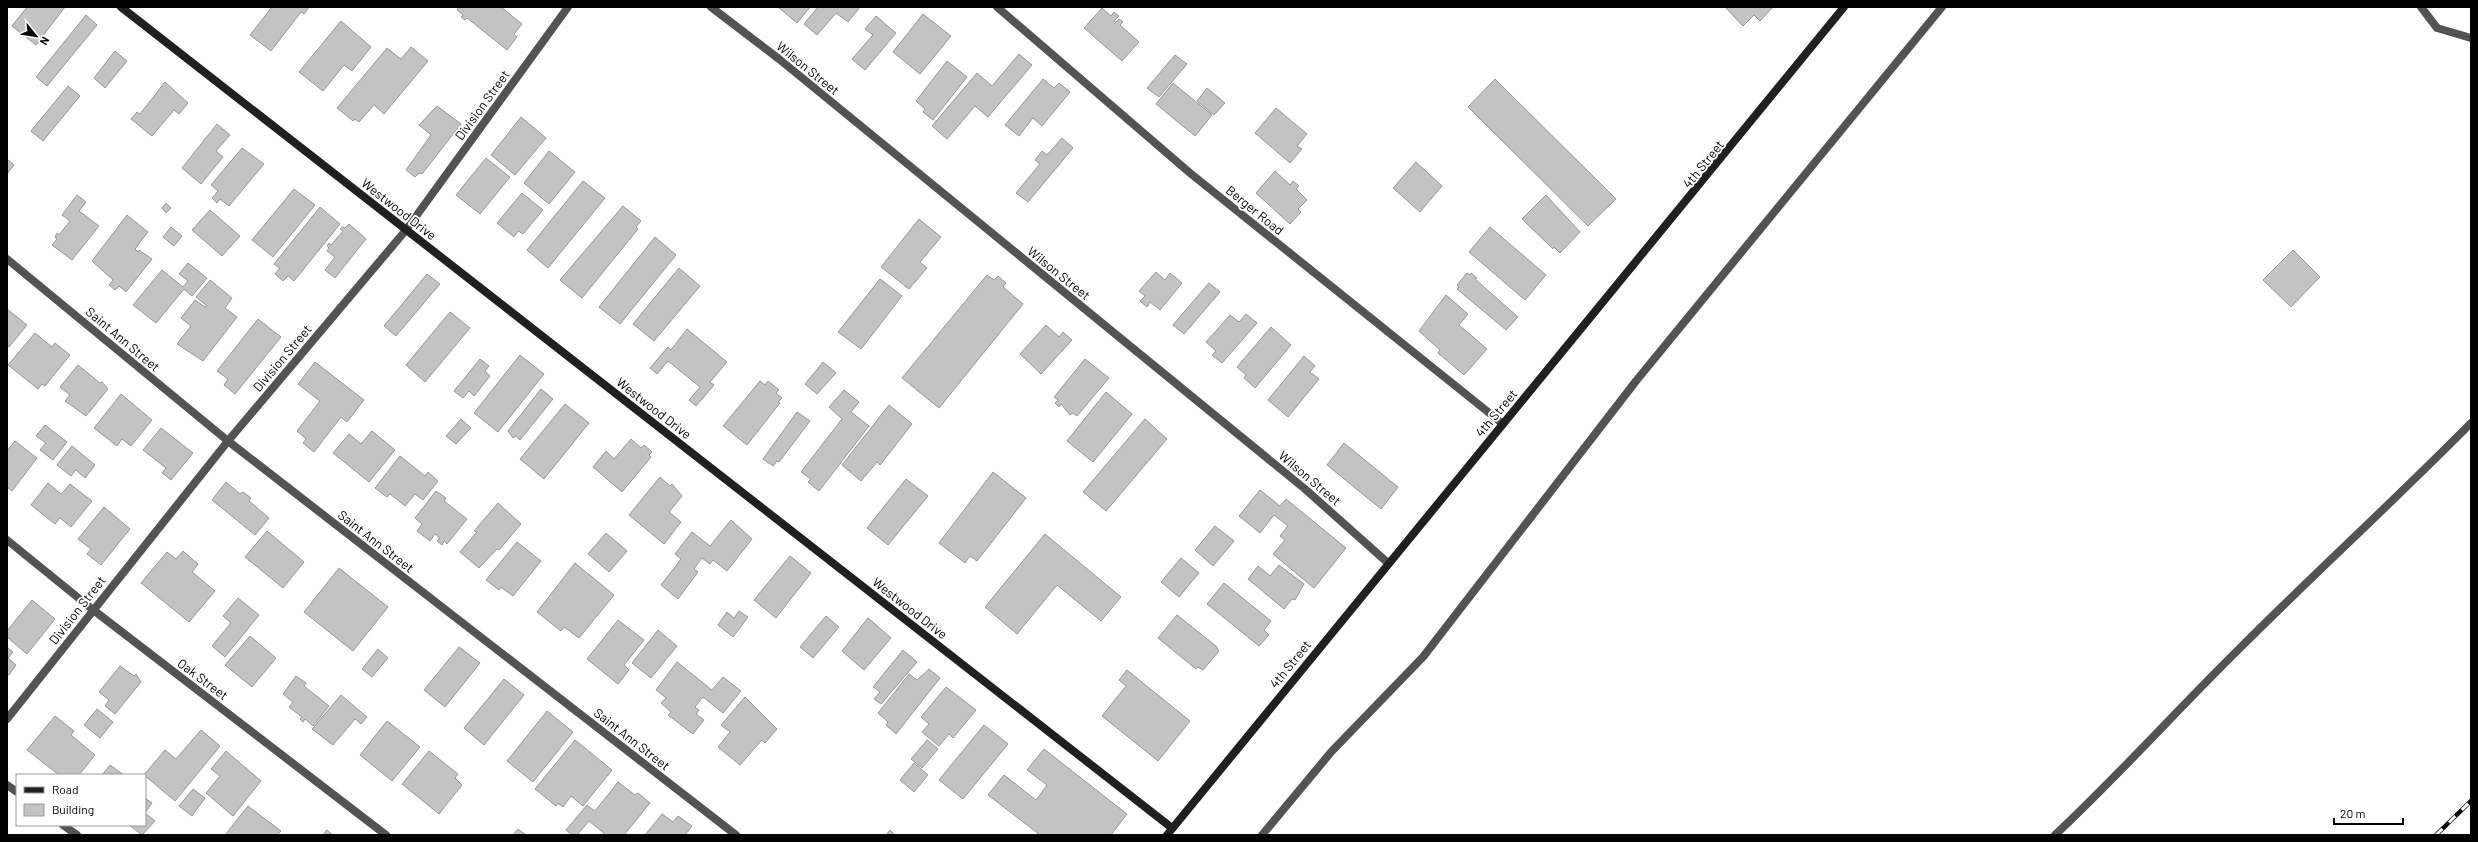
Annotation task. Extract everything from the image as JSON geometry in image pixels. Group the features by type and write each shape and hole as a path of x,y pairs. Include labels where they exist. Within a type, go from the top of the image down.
{"street":[{"name":"Westwood Drive","path":"121,7 1170,832"},
{"name":"Division Street","path":"7,719 92,610 228,441 406,230 568,7"},
{"name":"Wilson Street","path":"711,7 779,59 1305,489 1388,563"},
{"name":"Berger Road","path":"998,7 1190,173 1503,424"},
{"name":"4th Street","path":"1170,832 1388,563 1844,7"},
{"path":"1262,835 1332,751 1423,656 1636,381 1942,7"},
{"path":"2421,7 2437,28 2471,38"},
{"name":"Saint Ann Street","path":"7,259 228,441 736,835"},
{"path":"2055,835 2094,798 2240,648 2399,496 2471,423"},
{"name":"Oak Street","path":"7,540 92,610 386,835"},
{"path":"7,785 16,791"},
{"path":"64,826 77,835"}],"building":[{"path":"27,7 65,7 36,45 12,26"},
{"path":"272,7 309,7 304,14 301,12 271,51 250,35"},
{"path":"459,7 501,7 522,24 514,34 517,37 507,50 467,18 465,20 461,17 463,15 457,10"},
{"path":"778,7 810,7 797,23"},
{"path":"818,7 860,7 848,22 836,13 817,35 804,24"},
{"path":"1725,7 1772,8 1760,21 1754,15 1743,26"},
{"path":"1102,8 1111,16 1114,12 1119,16 1114,21 1116,22 1119,19 1123,22 1120,25 1139,42 1122,61 1084,28"},
{"path":"923,14 951,36 920,74 893,52"},
{"path":"86,15 97,25 47,86 36,77"},
{"path":"876,16 896,33 865,70 852,59 873,35 865,29"},
{"path":"341,21 371,47 352,71 344,65 323,91 299,72"},
{"path":"411,47 428,61 384,114 374,105 359,122 355,119 353,121 337,108 387,48 401,59"},
{"path":"115,51 127,61 105,88 94,78"},
{"path":"1019,54 1032,65 988,117 975,106 947,139 932,126 977,73 992,86"},
{"path":"1175,55 1187,64 1159,97 1147,88"},
{"path":"947,61 967,77 933,120 923,112 925,109 916,101"},
{"path":"1043,79 1054,88 1059,83 1070,92 1042,126 1033,118 1019,136 1005,125"},
{"path":"1495,79 1616,199 1588,226 1468,107"},
{"path":"165,82 188,103 179,114 174,110 152,136 131,119 137,112 140,114"},
{"path":"1173,83 1212,115 1195,136 1156,104"},
{"path":"68,86 80,96 43,141 31,131"},
{"path":"1207,88 1225,103 1214,115 1197,101"},
{"path":"437,106 461,124 422,174 419,173 415,177 406,170 431,135 419,125"},
{"path":"1276,108 1307,134 1297,146 1302,149 1290,163 1255,133"},
{"path":"521,117 546,138 515,175 491,155"},
{"path":"217,124 230,135 216,151 223,157 201,184 182,168"},
{"path":"1062,138 1073,148 1028,202 1016,193 1040,164 1035,160 1042,151 1047,155"},
{"path":"242,148 264,164 229,206 220,199 217,203 212,198 218,191 211,185"},
{"path":"549,151 575,172 549,204 524,183"},
{"path":"486,158 510,177 480,214 456,195"},
{"path":"7,159 14,165 7,174"},
{"path":"1416,162 1442,186 1420,212 1393,188"},
{"path":"1275,171 1290,185 1293,181 1299,186 1296,189 1307,200 1298,209 1301,212 1290,224 1256,193"},
{"path":"583,181 605,198 548,268 527,250"},
{"path":"294,189 315,205 273,257 252,240"},
{"path":"522,193 543,210 523,234 518,231 514,237 497,223"},
{"path":"77,195 86,202 79,211 99,226 72,260 52,245 57,239 55,237 57,233 59,235 70,221 62,215"},
{"path":"1546,195 1580,232 1560,253 1554,247 1553,249 1522,219"},
{"path":"166,203 171,208 166,213 162,208"},
{"path":"623,206 641,221 636,227 638,229 582,298 560,280"},
{"path":"320,207 340,224 294,281 288,276 283,281 275,274 280,268 274,264"},
{"path":"210,210 240,236 222,256 192,230"},
{"path":"127,215 148,232 135,249 152,259 126,292 119,286 115,290 109,285 113,280 92,261"},
{"path":"919,219 941,237 920,262 927,268 909,289 881,267"},
{"path":"349,224 366,239 335,278 325,270 335,257 327,251 329,248 327,246 329,243 331,245 343,231 340,229 343,227 345,228"},
{"path":"171,227 182,236 174,246 163,237"},
{"path":"1490,227 1546,275 1525,300 1469,252"},
{"path":"655,237 676,255 620,324 599,307"},
{"path":"2293,250 2320,277 2291,307 2263,280"},
{"path":"188,263 207,278 192,296 184,289 156,323 133,305 162,270 183,287 188,281 179,274"},
{"path":"679,268 700,286 654,341 633,324"},
{"path":"1156,272 1165,280 1170,273 1182,283 1160,310 1150,302 1147,307 1140,301 1145,296 1139,291"},
{"path":"1467,273 1470,275 1471,273 1477,278 1475,279 1518,317 1506,330 1457,289 1459,287 1457,285"},
{"path":"427,274 440,284 396,336 384,326"},
{"path":"987,275 994,280 998,276 1006,283 1003,287 1023,304 939,408 902,378"},
{"path":"880,279 902,296 861,349 838,332"},
{"path":"210,280 232,298 225,308 237,317 203,361 177,344 191,326 181,318 195,300 205,307 207,306 196,297"},
{"path":"1209,283 1220,292 1184,334 1173,325"},
{"path":"1446,295 1468,314 1459,325 1487,349 1464,375 1438,353 1440,350 1419,331"},
{"path":"7,309 27,325 9,347 7,345"},
{"path":"450,312 470,328 425,382 406,365"},
{"path":"1246,314 1257,323 1222,363 1212,355 1216,351 1206,342 1230,315 1239,322"},
{"path":"258,319 281,337 235,394 224,385 228,379 217,371"},
{"path":"1046,325 1059,337 1063,332 1072,340 1041,374 1020,354"},
{"path":"1271,327 1291,345 1255,388 1244,378 1246,375 1237,367"},
{"path":"687,329 727,362 710,382 714,385 696,406 689,400 700,387 668,361 657,374 650,368 668,347 671,350"},
{"path":"35,333 52,347 55,343 70,355 45,386 42,384 38,389 8,365"},
{"path":"520,355 544,374 498,432 474,413"},
{"path":"1304,356 1315,366 1310,372 1319,379 1288,417 1268,400"},
{"path":"480,359 489,366 485,371 490,376 474,396 469,391 463,398 454,391"},
{"path":"1085,359 1109,378 1077,416 1073,413 1070,415 1061,404 1059,407 1055,403 1058,400 1054,397"},
{"path":"315,362 364,400 347,422 341,417 314,452 303,443 306,439 297,431 320,401 298,384"},
{"path":"823,362 836,373 817,394 805,384"},
{"path":"78,365 100,383 102,382 108,389 86,416 65,401 70,395 60,387"},
{"path":"760,381 765,385 768,381 779,390 776,393 782,398 778,402 780,403 747,445 723,426"},
{"path":"541,389 553,399 520,440 516,436 513,438 508,431"},
{"path":"844,390 859,402 851,412 869,426 819,491 808,482 811,479 801,472 842,419 829,407"},
{"path":"1106,392 1132,414 1093,462 1067,441"},
{"path":"121,394 152,420 131,446 122,439 117,446 94,428"},
{"path":"565,404 589,423 544,479 520,459"},
{"path":"889,405 912,424 880,465 877,462 861,481 842,465"},
{"path":"797,412 810,421 779,462 777,461 773,466 763,459"},
{"path":"461,419 471,428 456,444 446,436"},
{"path":"1145,419 1167,439 1106,511 1083,492"},
{"path":"45,425 67,442 53,460 40,450 46,443 36,436"},
{"path":"161,428 193,453 171,480 162,473 166,468 143,450"},
{"path":"372,431 395,450 369,482 333,453 349,434 361,444"},
{"path":"631,439 641,448 644,445 652,452 649,455 651,457 622,492 593,467 606,451 614,459"},
{"path":"15,441 37,458 12,491 7,487 7,451"},
{"path":"1344,443 1398,487 1381,509 1327,465"},
{"path":"72,446 95,465 85,478 76,470 71,476 57,465"},
{"path":"400,456 425,476 428,472 438,481 423,500 415,494 405,506 390,494 387,497 375,488"},
{"path":"993,472 1026,498 977,561 970,556 965,563 939,543"},
{"path":"660,477 670,486 672,484 682,496 669,512 681,522 664,544 629,515"},
{"path":"906,479 928,496 888,545 867,528"},
{"path":"226,482 240,494 243,492 251,498 249,501 269,518 255,535 212,500"},
{"path":"48,483 61,494 70,484 92,501 71,527 60,518 55,524 31,505"},
{"path":"1260,490 1280,506 1286,499 1346,548 1314,588 1273,554 1285,540 1280,536 1288,526 1274,515 1260,533 1239,516"},
{"path":"436,491 446,498 444,501 467,519 447,544 444,541 442,545 437,541 440,538 435,534 430,541 417,531 422,524 415,518"},
{"path":"498,503 521,524 499,550 497,549 479,568 460,552 477,532 474,531"},
{"path":"104,507 130,529 101,565 87,554 91,549 78,539"},
{"path":"731,520 752,539 727,571 713,560 710,564 702,558 694,569 698,572 678,599 661,585 681,559 675,554 692,532 710,546"},
{"path":"1215,526 1234,541 1213,566 1195,550"},
{"path":"267,531 304,562 283,588 245,557"},
{"path":"606,533 627,551 609,572 588,554"},
{"path":"1045,534 1121,597 1101,621 1057,585 1017,634 985,607"},
{"path":"517,542 541,561 513,596 501,587 499,590 486,580"},
{"path":"183,551 198,564 192,572 215,591 189,622 141,583 167,552 176,559"},
{"path":"790,556 811,573 776,618 754,600"},
{"path":"1181,558 1199,573 1179,597 1161,582"},
{"path":"575,563 614,595 579,638 564,627 561,631 537,612"},
{"path":"1279,565 1304,584 1295,600 1292,599 1284,609 1248,579 1258,566 1270,576"},
{"path":"339,568 388,607 353,651 304,612"},
{"path":"1224,583 1271,621 1264,630 1269,635 1259,646 1207,604"},
{"path":"238,598 259,615 225,657 212,646 231,623 223,616"},
{"path":"32,600 55,619 27,654 7,637 7,631"},
{"path":"739,611 748,617 733,637 718,625 727,612 734,618"},
{"path":"1177,615 1216,646 1219,651 1203,670 1198,667 1196,669 1158,638"},
{"path":"826,616 839,627 813,658 800,647"},
{"path":"868,618 891,638 864,670 842,651"},
{"path":"618,620 644,640 624,665 629,670 618,684 587,659"},
{"path":"658,630 677,646 651,678 632,663"},
{"path":"250,636 276,658 252,687 225,665"},
{"path":"7,647 13,652 8,658 16,665 9,675 7,674"},
{"path":"459,647 480,663 445,707 424,690"},
{"path":"378,649 388,658 372,677 362,669"},
{"path":"903,650 917,662 881,704 874,699 880,692 873,687"},
{"path":"677,662 712,690 723,677 741,691 723,713 703,697 695,707 699,710 696,714 704,720 693,734 668,715 671,712 661,703 666,698 656,690"},
{"path":"120,666 134,676 136,674 141,682 115,714 105,706 109,700 99,692"},
{"path":"929,669 940,678 896,734 886,725 888,722 878,713 909,674 917,680"},
{"path":"1127,670 1190,721 1158,761 1102,716 1126,686 1119,680"},
{"path":"296,676 306,683 304,686 329,706 313,726 305,719 303,722 300,719 302,717 289,707 293,702 283,694"},
{"path":"504,679 524,695 484,745 464,728"},
{"path":"946,687 976,710 953,738 949,734 939,746 922,732 929,724 921,717"},
{"path":"341,695 367,717 361,724 355,719 333,745 312,729"},
{"path":"745,697 777,729 765,743 762,740 740,765 718,747 730,732 721,725"},
{"path":"97,709 113,722 100,738 84,725"},
{"path":"547,711 573,732 533,782 507,761"},
{"path":"55,716 74,731 71,735 95,755 80,774 58,774 27,750"},
{"path":"387,721 420,747 392,781 360,755"},
{"path":"984,725 1008,744 963,799 939,780"},
{"path":"201,730 220,746 175,801 146,777 145,774 165,750 176,759"},
{"path":"575,740 612,770 583,806 571,796 563,807 558,803 556,806 535,789"},
{"path":"927,740 938,749 922,768 911,759"},
{"path":"1044,749 1127,814 1111,835 1040,835 988,795 1004,775 1036,800 1047,785 1027,770"},
{"path":"226,751 261,781 233,816 206,793 220,776 211,769"},
{"path":"429,751 458,774 455,778 462,785 439,814 402,784"},
{"path":"914,763 928,775 914,792 900,780"},
{"path":"110,765 123,774 103,774"},
{"path":"618,782 635,795 638,793 650,803 624,835 606,835 589,821 577,835 572,835 566,830 587,805 595,811"},
{"path":"193,789 205,798 192,816 179,806"},
{"path":"146,799 152,803 146,812"},
{"path":"248,806 281,831 277,835 225,835"},
{"path":"146,814 155,821 142,835 130,826 146,826"},
{"path":"662,814 673,822 678,816 692,826 685,835 645,835"},
{"path":"518,829 526,835 513,835"},
{"path":"327,830 333,835 323,835"},
{"path":"890,830 895,835 886,835"}],"railway":[{"path":"2436,835 2471,801"}]}
